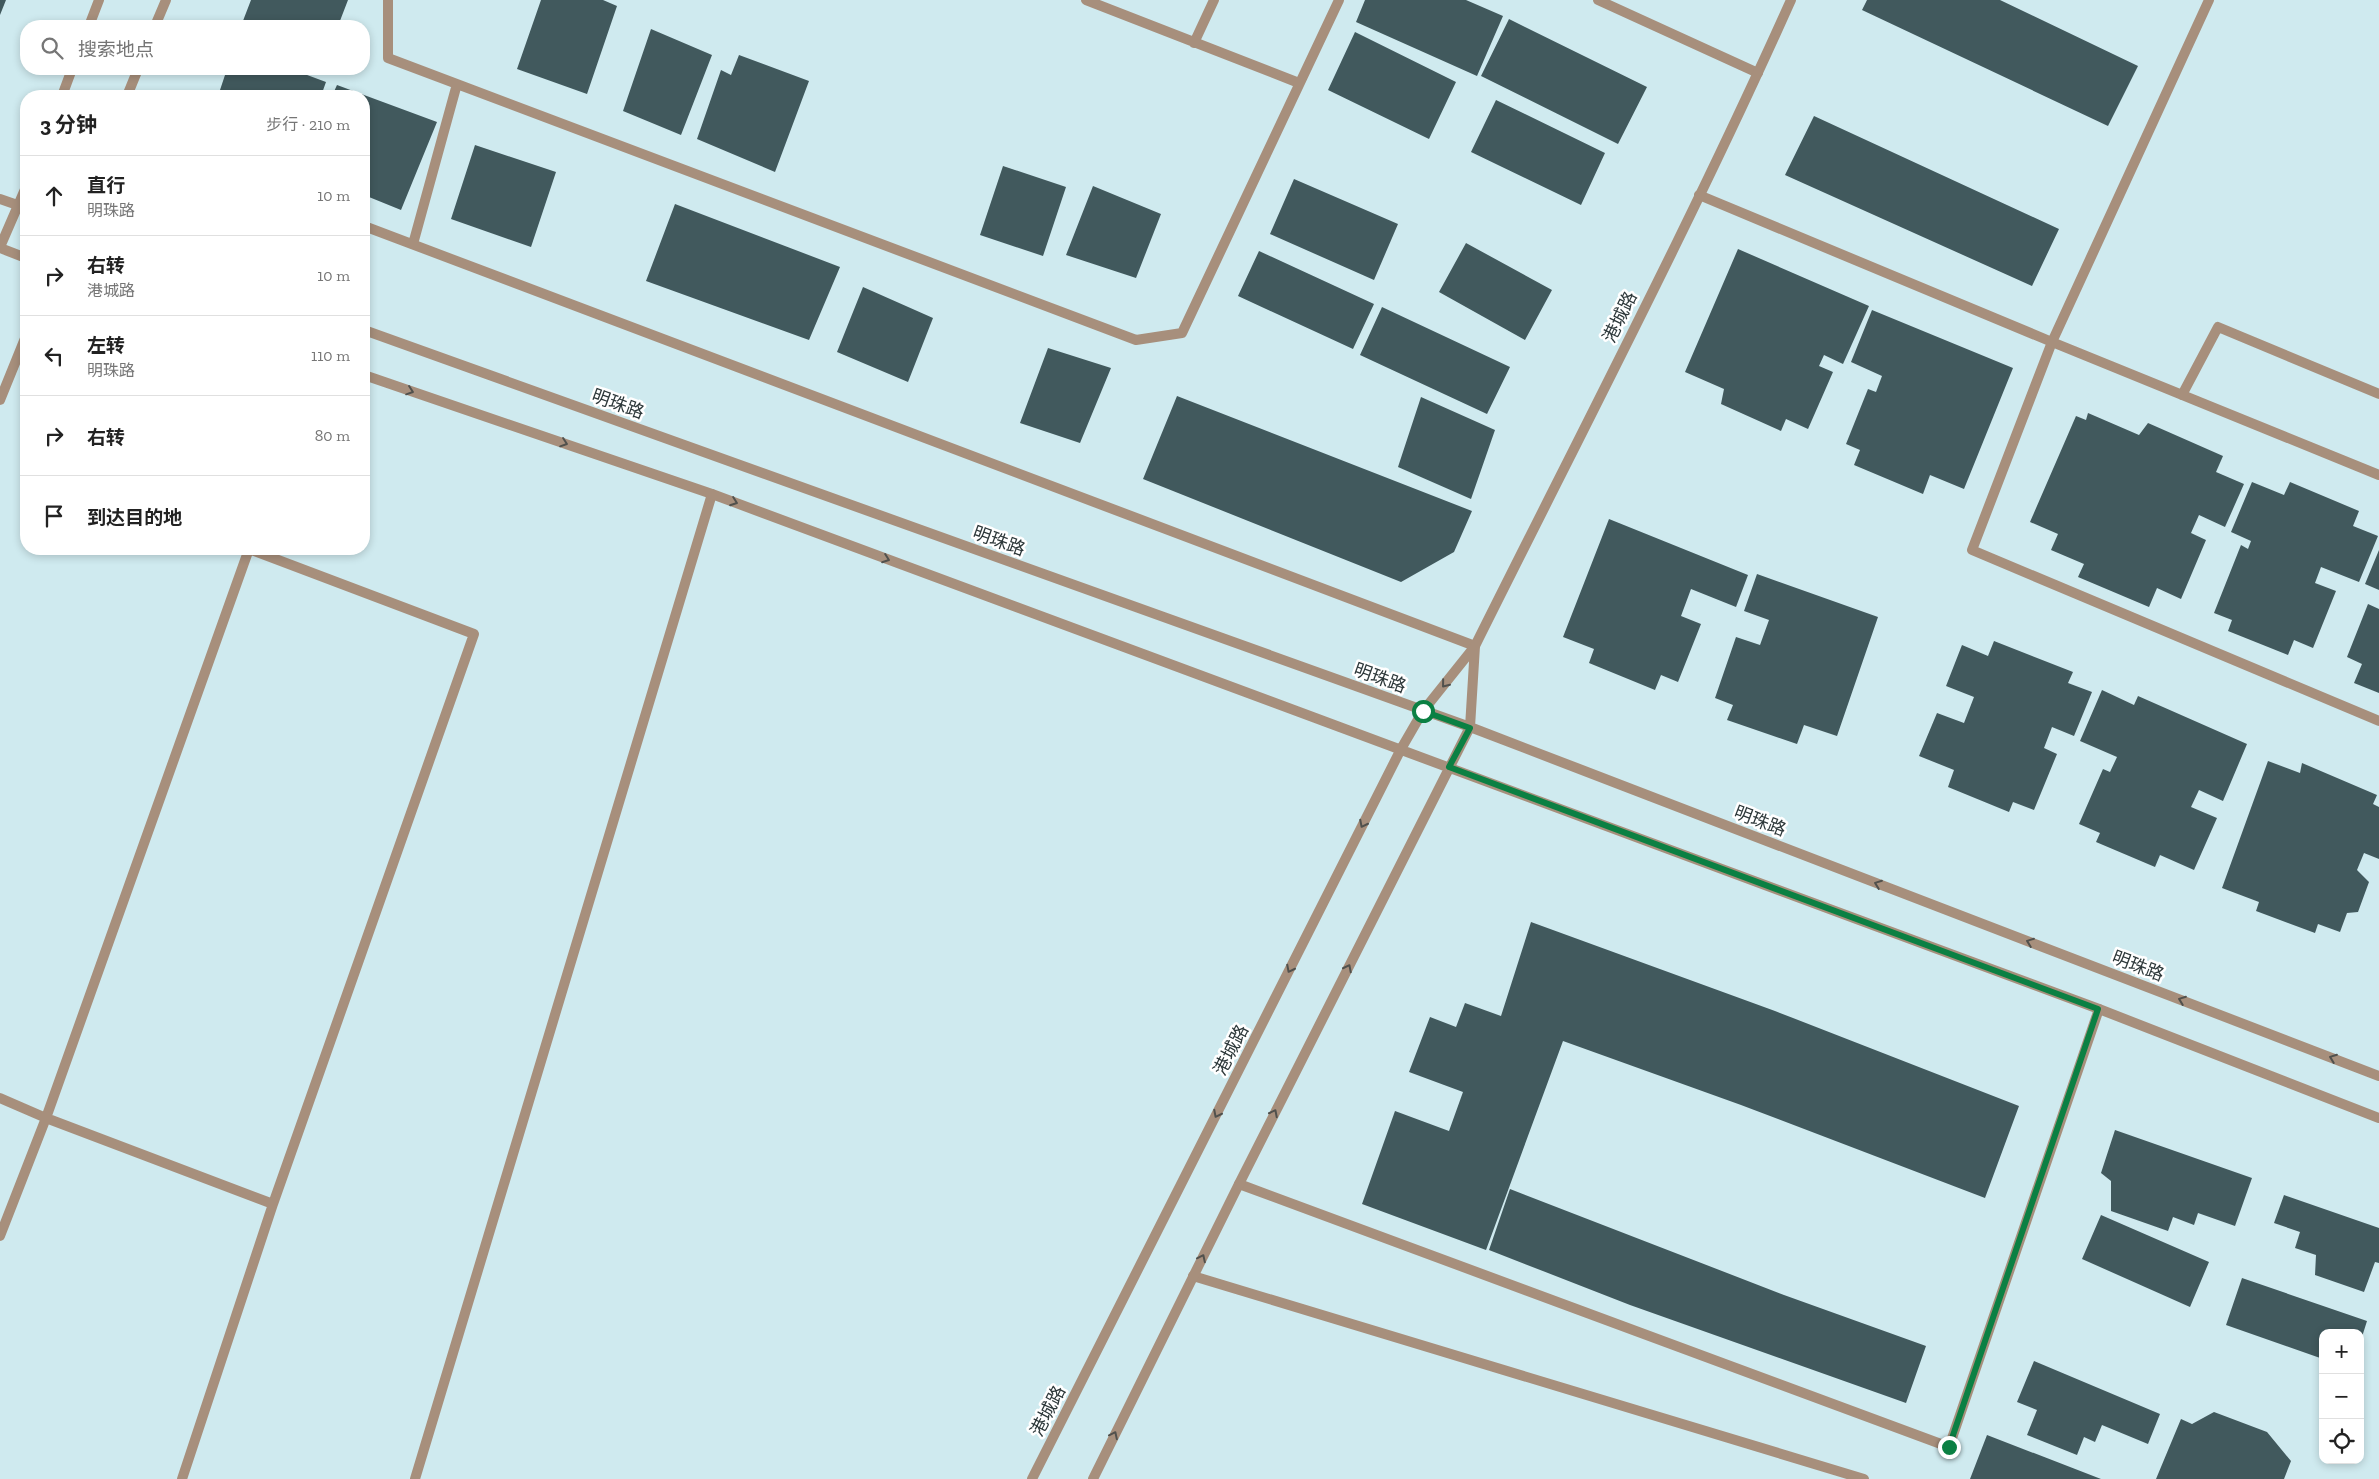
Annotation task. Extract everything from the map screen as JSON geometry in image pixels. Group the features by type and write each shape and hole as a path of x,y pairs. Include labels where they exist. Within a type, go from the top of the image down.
{"street":[{"path":"91,20 99,0"},
{"path":"158,20 166,0"},
{"path":"388,0 388,58 1136,340 1182,333 1339,0"},
{"path":"1086,0 1299,83"},
{"path":"1194,42 1214,0"},
{"path":"1598,0 1758,73"},
{"name":"港城路","path":"1032,1479 1401,749 1423,711 1475,646 1699,195 1791,0"},
{"path":"2208,0 2052,342 1972,550 2379,721"},
{"path":"64,90 70,75"},
{"path":"129,90 136,75"},
{"path":"413,244 458,84"},
{"path":"1699,195 2052,342 2379,475"},
{"path":"0,199 20,206"},
{"path":"20,212 0,248 20,256"},
{"path":"370,228 1475,646"},
{"path":"2182,395 2218,327 2379,394"},
{"name":"明珠路","path":"370,332 1470,728 2379,1076"},
{"path":"0,400 20,351"},
{"path":"370,377 712,494 2098,1009 2379,1118"},
{"path":"415,1479 712,494"},
{"path":"0,1236 46,1118 247,555"},
{"path":"182,1479 273,1204 474,634 265,555"},
{"name":"港城路","path":"1093,1479 1238,1184 1470,728 1475,646"},
{"path":"1238,1184 1949,1447 2098,1009"},
{"path":"0,1098 46,1118 273,1204"},
{"path":"1193,1276 1864,1479"}],"building":[{"path":"0,0 6,0 0,15"},
{"path":"251,0 348,0 340,20 243,20"},
{"path":"541,0 603,0 617,6 587,94 517,69"},
{"path":"1365,0 1466,0 1503,16 1477,76 1356,22"},
{"path":"1867,0 2000,0 2138,66 2108,126 1862,10"},
{"path":"1509,19 1647,87 1618,144 1481,76"},
{"path":"651,29 712,55 681,135 623,111"},
{"path":"1355,32 1456,82 1429,139 1328,90"},
{"path":"739,55 809,81 775,172 697,139 721,70 731,75"},
{"path":"225,75 307,75 326,82 323,90 220,90"},
{"path":"337,85 351,90 335,90"},
{"path":"370,97 437,122 401,210 370,197"},
{"path":"1496,100 1605,153 1581,205 1471,152"},
{"path":"1814,116 2059,229 2032,286 1785,175"},
{"path":"475,145 556,172 531,247 451,219"},
{"path":"1003,166 1066,187 1043,256 980,235"},
{"path":"1294,179 1398,224 1374,280 1270,234"},
{"path":"1093,186 1161,214 1136,278 1066,255"},
{"path":"675,204 840,267 809,340 646,281"},
{"path":"1466,243 1552,290 1525,340 1439,292"},
{"path":"1738,249 1869,306 1843,364 1824,355 1819,366 1833,372 1808,429 1786,419 1781,431 1721,404 1724,389 1685,372"},
{"path":"1259,251 1374,304 1353,349 1238,296"},
{"path":"863,287 933,318 908,382 837,352"},
{"path":"1382,307 1510,367 1487,414 1360,355"},
{"path":"1872,310 2013,368 1964,489 1930,475 1923,494 1854,465 1860,450 1846,444 1868,389 1876,392 1882,376 1851,362"},
{"path":"1048,348 1111,368 1080,443 1020,423"},
{"path":"1177,396 1472,511 1454,552 1401,582 1143,479"},
{"path":"1421,397 1495,430 1471,499 1398,467"},
{"path":"2088,413 2139,435 2148,423 2223,456 2216,472 2244,484 2225,527 2199,515 2191,533 2206,540 2181,599 2157,588 2149,607 2078,577 2084,564 2051,550 2058,534 2030,522 2076,416 2086,420"},
{"path":"2252,482 2284,495 2290,482 2359,511 2353,526 2378,536 2359,582 2321,567 2315,583 2336,591 2313,648 2294,640 2288,655 2228,631 2232,620 2214,613 2241,545 2248,549 2251,541 2231,532"},
{"path":"1609,519 1748,575 1736,607 1691,589 1681,616 1701,624 1678,682 1661,675 1655,690 1589,663 1594,649 1563,637"},
{"path":"2379,550 2379,590 2365,584"},
{"path":"1757,574 1878,617 1837,736 1804,725 1797,744 1727,720 1733,705 1715,698 1736,637 1760,645 1769,620 1744,611"},
{"path":"2368,604 2379,609 2379,693 2354,683 2362,664 2347,657"},
{"path":"1994,641 2073,672 2068,683 2092,692 2074,736 2052,727 2044,748 2057,754 2034,810 2013,802 2009,812 1948,787 1954,770 1919,756 1937,713 1964,723 1974,697 1946,686 1962,645 1988,656"},
{"path":"2102,690 2134,705 2138,696 2247,744 2223,801 2199,790 2191,807 2217,818 2194,870 2160,855 2155,867 2096,842 2100,833 2079,824 2103,769 2110,772 2117,757 2080,741"},
{"path":"2268,761 2300,773 2302,763 2377,795 2373,804 2379,807 2379,859 2364,853 2357,870 2369,882 2358,912 2347,913 2340,932 2318,924 2315,933 2256,911 2259,902 2222,888"},
{"path":"1531,922 1775,1011 2019,1106 1985,1198 1741,1105 1563,1041 1486,1250 1362,1204 1395,1111 1449,1131 1463,1092 1409,1072 1430,1017 1456,1027 1465,1003 1501,1016"},
{"path":"2115,1130 2252,1178 2235,1226 2198,1213 2194,1225 2173,1217 2168,1231 2111,1211 2111,1181 2101,1173"},
{"path":"1510,1189 1784,1295 1926,1346 1906,1403 1630,1305 1489,1250"},
{"path":"2284,1195 2379,1228 2379,1263 2375,1262 2364,1292 2315,1275 2316,1255 2295,1248 2300,1232 2274,1223"},
{"path":"2101,1215 2209,1262 2190,1307 2082,1259"},
{"path":"2242,1278 2367,1321 2364,1330 2319,1329 2319,1358 2226,1325"},
{"path":"2034,1361 2160,1414 2148,1444 2102,1425 2095,1442 2084,1437 2077,1455 2027,1435 2037,1410 2017,1402"},
{"path":"2214,1412 2267,1432 2291,1461 2284,1479 2156,1479 2181,1419 2192,1424"},
{"path":"1987,1435 2101,1479 1970,1479"}],"route":[{"path":"1423,711 1470,728 1449,767 2098,1009 1949,1447"}]}
